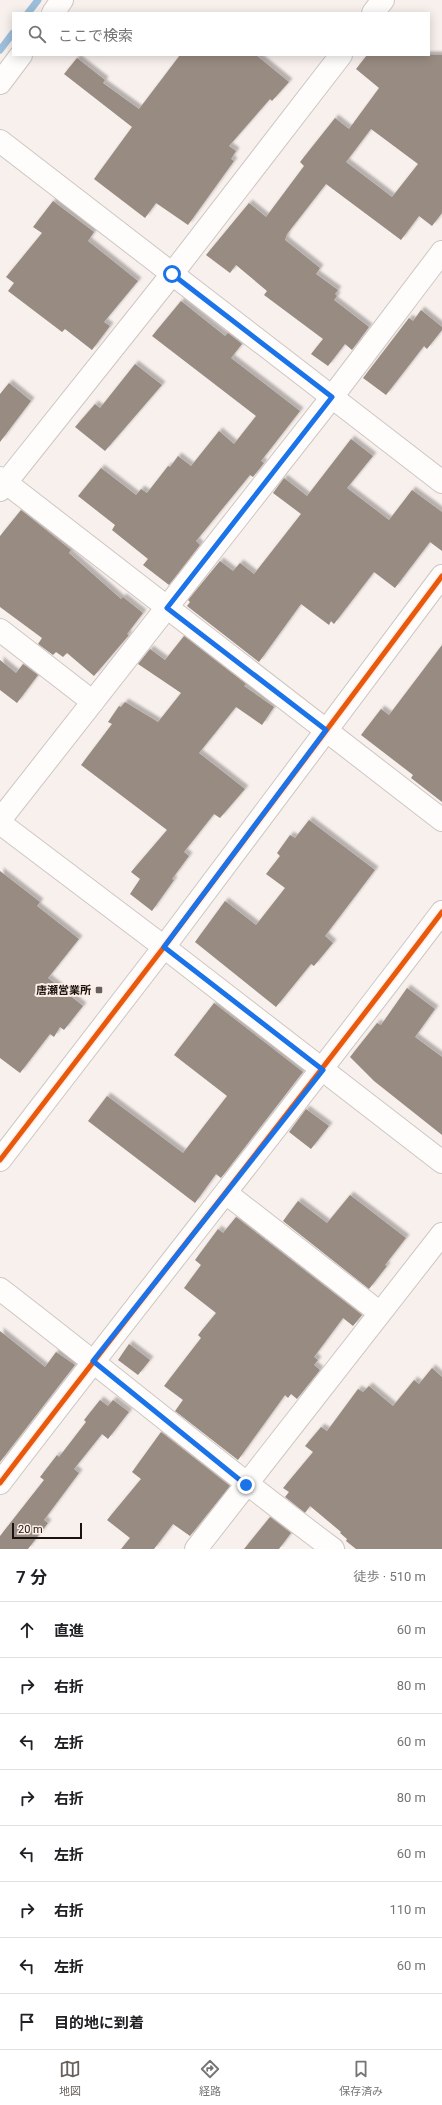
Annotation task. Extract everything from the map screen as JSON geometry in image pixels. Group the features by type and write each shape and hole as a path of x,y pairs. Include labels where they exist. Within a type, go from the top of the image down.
{"street":[{"path":"54,12 62,0"},
{"path":"374,12 383,0"},
{"path":"0,83 20,56"},
{"path":"340,56 172,274 2,484 167,608 442,820"},
{"path":"0,141 442,482"},
{"path":"442,252 332,397 0,822 442,1162"},
{"path":"0,1160 164,947 442,576"},
{"path":"0,630 93,702"},
{"path":"0,1483 93,1361 323,1070 442,912"},
{"path":"226,1193 380,1313"},
{"path":"196,1549 442,1234"},
{"path":"0,1289 93,1361 246,1485 333,1549"}],"building":[{"path":"442,55 442,213 432,226 419,216 401,240 326,184 287,234 285,240 320,268 316,274 338,290 335,294 337,296 334,300 369,327 352,350 345,344 328,366 311,354 323,339 264,295 267,291 236,265 230,273 206,255 249,203 266,217 304,166 300,162 335,118 349,129 379,88 356,69 366,56","holes":["371,129 418,164 392,197 346,162"]},
{"path":"179,56 257,56 289,82 272,101 270,99 229,146 236,151 231,159 234,161 188,225 156,203 145,218 94,179 132,127 64,74 77,58 105,80 103,83 139,109"},
{"path":"53,201 94,232 88,241 138,281 104,322 110,326 92,350 65,329 62,332 8,291 14,283 6,277 42,233 33,227"},
{"path":"181,301 225,336 228,333 242,344 231,358 300,411 261,461 264,463 253,477 250,475 196,541 200,545 169,585 143,565 148,559 112,530 115,525 78,496 101,468 136,495 141,489 147,493 168,466 170,467 178,456 191,466 219,431 234,444 256,416 152,336"},
{"path":"421,310 442,327 442,330 427,349 424,346 386,395 363,378 409,318 413,321"},
{"path":"135,364 162,385 105,451 75,427 95,404 100,408"},
{"path":"9,383 31,401 0,442 0,394"},
{"path":"351,439 373,456 347,488 389,520 412,490 442,512 442,551 430,542 395,588 374,572 334,624 331,621 329,625 301,604 259,662 187,606 190,602 188,600 220,561 233,571 240,563 254,574 301,514 273,493 284,478 307,496"},
{"path":"21,510 71,550 69,553 121,599 123,597 143,613 127,634 129,635 94,676 67,653 63,657 56,652 53,655 38,644 42,638 0,607 0,536"},
{"path":"184,636 246,684 244,686 274,707 262,725 236,707 199,753 245,789 220,818 214,814 184,852 189,856 172,879 174,880 152,911 130,894 140,879 131,872 167,830 81,765 112,724 108,722 119,706 121,707 125,702 158,722 181,693 138,664 150,649 165,660"},
{"path":"442,645 442,802 411,778 413,775 361,735 381,709 389,715"},
{"path":"0,660 16,673 23,664 38,675 17,703 0,690"},
{"path":"309,820 375,870 325,936 333,943 314,966 311,964 276,1007 195,942 225,901 256,925 285,888 266,874 280,856 277,853 290,835 295,838"},
{"path":"0,871 40,902 37,906 79,939 48,978 83,1006 64,1030 60,1027 54,1037 50,1034 20,1073 0,1058"},
{"path":"407,988 435,1009 415,1037 442,1057 442,1135 374,1081 350,1057 377,1023 381,1025"},
{"path":"214,1003 303,1072 221,1178 216,1174 195,1203 88,1121 107,1096 183,1153 227,1096 174,1055"},
{"path":"306,1109 329,1126 311,1149 289,1132"},
{"path":"350,1195 406,1238 369,1289 283,1221 298,1201 327,1223"},
{"path":"236,1217 362,1315 353,1326 343,1318 314,1357 318,1360 314,1365 320,1370 297,1399 291,1394 288,1398 285,1395 238,1460 175,1411 183,1400 164,1386 201,1338 198,1335 216,1313 184,1288 201,1265 195,1260 218,1229 223,1233"},
{"path":"0,1331 45,1367 56,1352 75,1365 0,1462"},
{"path":"129,1344 150,1360 138,1375 118,1360"},
{"path":"432,1368 442,1377 442,1549 356,1549 346,1541 347,1539 340,1533 341,1532 310,1506 305,1513 285,1497 289,1492 283,1488 313,1452 305,1446 321,1427 327,1431 358,1389 363,1392 369,1386 393,1406 414,1380 419,1384"},
{"path":"100,1400 108,1406 113,1400 129,1412 108,1439 102,1434 74,1469 79,1473 44,1520 48,1523 28,1549 0,1549 0,1536 44,1480 40,1477 57,1455 59,1457 86,1422 84,1420"},
{"path":"161,1432 230,1486 190,1536 173,1524 154,1549 121,1549 130,1538 107,1520 141,1479 132,1472"},
{"path":"270,1517 291,1533 279,1549 244,1549"}],"waterway":[{"path":"29,12 38,0"},
{"path":"0,50 12,34"}],"cycle path":[{"path":"0,1160 164,947 442,576"},
{"path":"0,1483 442,912"}],"place":[{"name":"唐瀬営業所","path":"99,990"}],"route":[{"path":"172,274 332,397 167,608 326,730 164,947 323,1070 93,1361 246,1485"}]}
